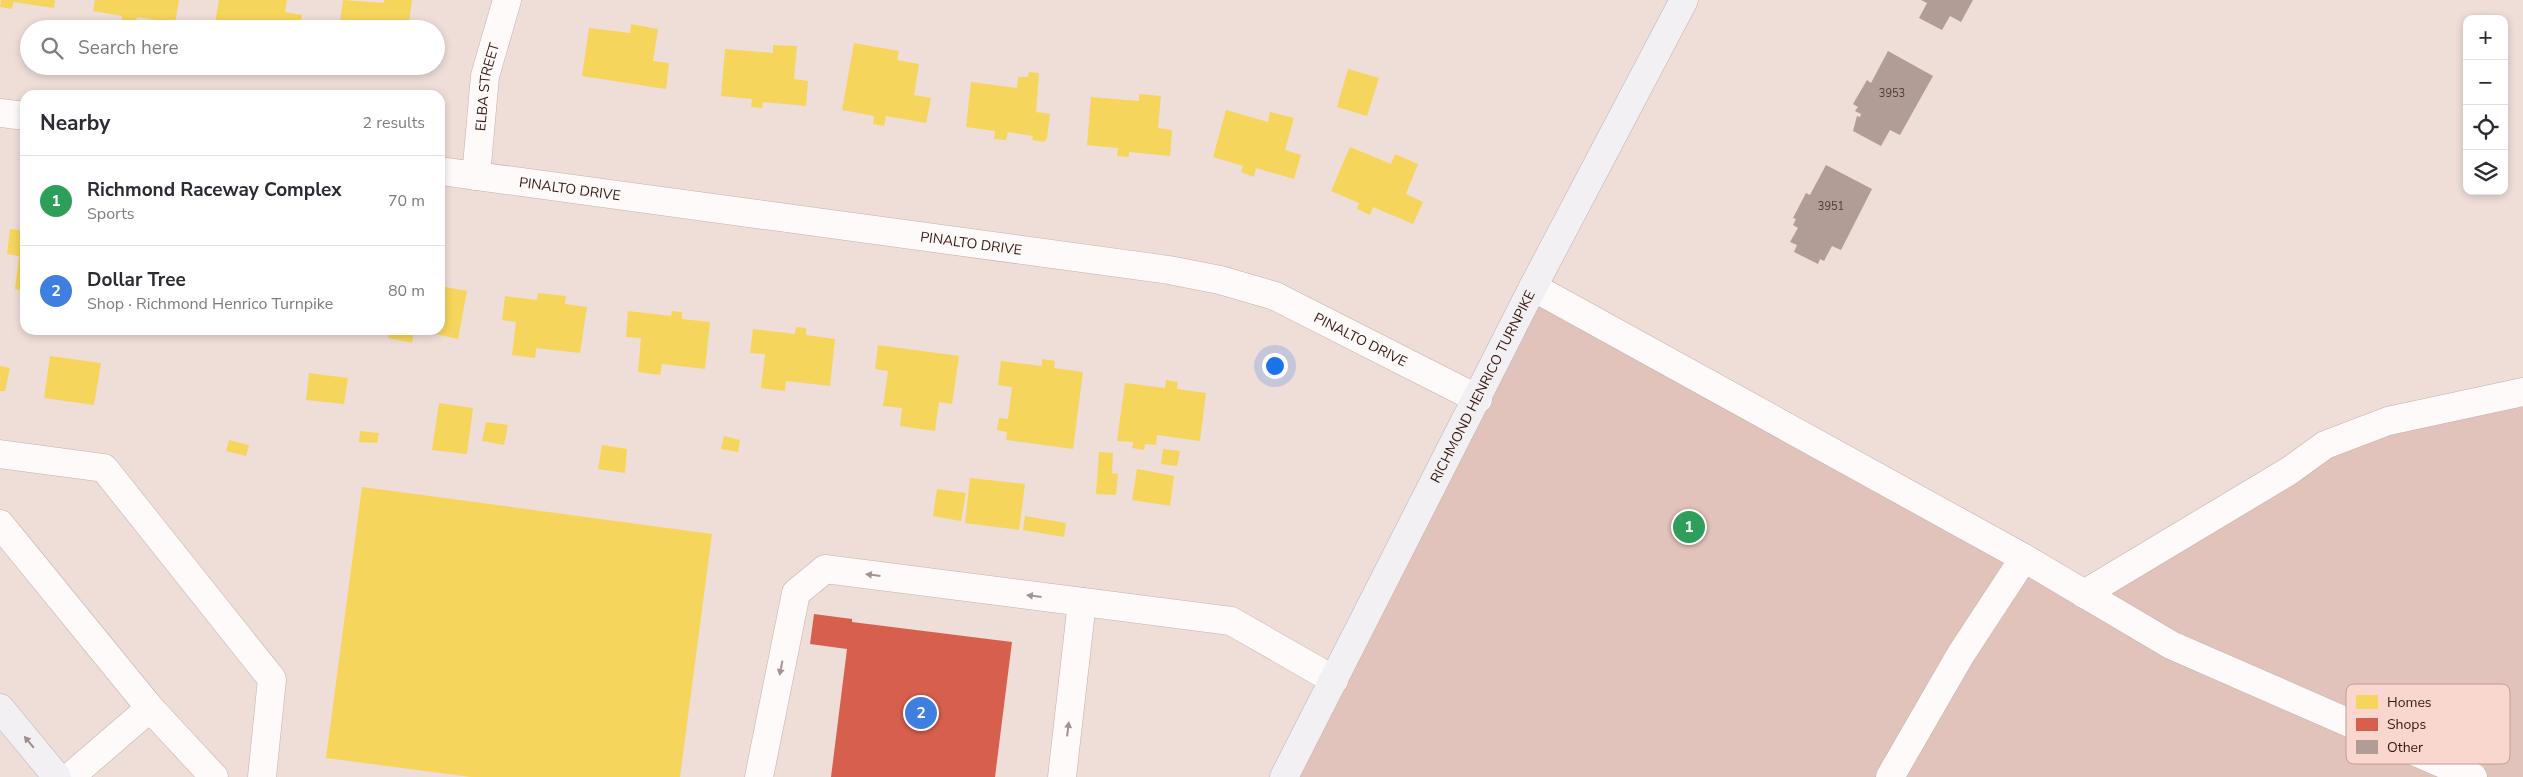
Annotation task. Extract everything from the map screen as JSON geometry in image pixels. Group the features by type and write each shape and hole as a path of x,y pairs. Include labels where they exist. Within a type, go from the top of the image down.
{"main road":[{"name":"RICHMOND HENRICO TURNPIKE","path":"1284,777 1533,287 1684,0"},
{"path":"0,708 58,777"}],"street":[{"name":"ELBA STREET","path":"476,176 485,76 507,0"},
{"path":"0,113 20,115"},
{"name":"PINALTO DRIVE","path":"445,172 1170,270 1220,280 1274,296 1478,398"},
{"path":"1533,287 2024,558 2171,645 2346,721"},
{"path":"2084,594 2290,471 2324,445 2388,421 2523,392"},
{"path":"0,454 104,468 272,678 262,777"},
{"path":"0,524 150,708 214,777"},
{"path":"1890,777 1961,654 2024,558"},
{"path":"759,777 796,593 825,568 1231,621 1334,680"},
{"path":"1062,777 1082,602"},
{"path":"70,777 150,708"},
{"path":"2443,764 2473,777"}],"shaded area":[{"path":"1533,287 2084,594 2325,445 2523,392 2523,777 1284,777"}],"building: Homes":[{"path":"1,0 55,0 54,8 13,2 12,9 0,7"},
{"path":"95,0 179,0 176,20 156,20 137,17 136,20 122,20 122,16 93,11"},
{"path":"219,0 287,0 285,12 302,15 301,20 215,20"},
{"path":"343,0 384,3 384,0 412,0 409,20 340,20"},
{"path":"631,24 658,29 653,61 669,63 666,89 582,76 589,28 630,33"},
{"path":"854,43 899,51 897,60 919,64 914,95 931,98 926,123 886,116 884,126 873,124 874,116 842,110"},
{"path":"773,45 797,46 794,79 808,81 806,106 763,102 762,108 751,107 752,99 721,96 725,49 773,53"},
{"path":"1348,69 1379,78 1367,116 1337,107"},
{"path":"1029,72 1039,73 1036,112 1050,114 1047,138 1044,142 1032,140 1033,136 1008,132 1006,140 994,139 995,131 966,127 971,82 1017,88 1018,77 1028,77"},
{"path":"1139,94 1161,96 1158,128 1172,130 1170,156 1129,152 1129,157 1117,156 1118,148 1087,145 1091,97 1139,101"},
{"path":"1226,110 1268,122 1270,112 1294,118 1285,150 1301,155 1294,179 1256,168 1254,177 1241,172 1243,166 1213,157"},
{"path":"1350,147 1391,164 1395,154 1418,164 1406,194 1423,202 1413,224 1373,207 1370,215 1357,209 1359,203 1331,191"},
{"path":"10,229 20,230 20,290 15,289 19,256 7,254"},
{"path":"445,287 467,291 458,339 440,335 445,335"},
{"path":"538,293 566,296 565,304 587,307 580,353 536,348 535,358 512,355 516,322 502,320 505,296 537,300"},
{"path":"628,311 671,316 672,311 682,312 682,319 710,322 705,369 662,364 660,375 638,372 641,338 626,337"},
{"path":"796,327 806,328 806,335 835,339 830,386 786,381 785,391 761,388 765,354 750,353 753,329 795,334"},
{"path":"389,335 413,335 412,343 388,338"},
{"path":"878,345 959,356 952,404 939,402 935,431 900,426 902,408 883,406 888,371 875,369"},
{"path":"50,356 101,363 94,405 44,398"},
{"path":"1042,359 1055,361 1054,368 1083,372 1073,449 1006,440 1007,432 997,430 999,418 1008,419 1012,387 998,385 1001,361 1042,366"},
{"path":"0,366 10,368 5,391 0,391"},
{"path":"309,373 348,378 344,404 306,400"},
{"path":"1166,380 1178,382 1177,389 1206,393 1200,441 1157,435 1156,445 1145,444 1144,450 1132,448 1133,442 1117,441 1125,383 1165,388"},
{"path":"439,403 473,408 467,454 432,450"},
{"path":"486,422 508,425 504,445 482,441"},
{"path":"360,431 379,433 377,443 359,442"},
{"path":"724,436 740,440 738,452 721,449"},
{"path":"229,440 249,445 246,456 226,451"},
{"path":"602,445 627,449 625,473 598,469"},
{"path":"1163,449 1180,451 1177,466 1161,464"},
{"path":"1099,452 1113,453 1112,473 1118,474 1116,495 1096,494"},
{"path":"1137,469 1174,476 1170,506 1132,500"},
{"path":"970,478 1025,484 1019,530 965,523"},
{"path":"362,487 712,534 680,777 471,777 326,758"},
{"path":"937,489 966,493 961,521 933,516"},
{"path":"1025,516 1066,523 1064,537 1023,530"}],"building: Shops":[{"path":"814,614 852,619 852,622 1012,642 995,777 831,777 847,649 810,644"}],"building: Other":[{"path":"1921,0 1973,0 1961,22 1950,16 1942,30 1919,18 1927,3"},
{"path":"1888,51 1933,76 1900,135 1890,130 1881,146 1853,131 1857,116 1860,117 1861,114 1855,111 1858,107 1853,104 1867,80 1871,83"},
{"path":"1826,165 1872,189 1841,250 1832,246 1824,261 1820,259 1818,264 1794,252 1797,245 1790,242 1798,228 1793,225 1796,219 1793,218 1806,193 1810,195"}],"place":[{"name":"Richmond Raceway Complex","path":"1689,527"},
{"name":"Dollar Tree","path":"921,713"}]}
